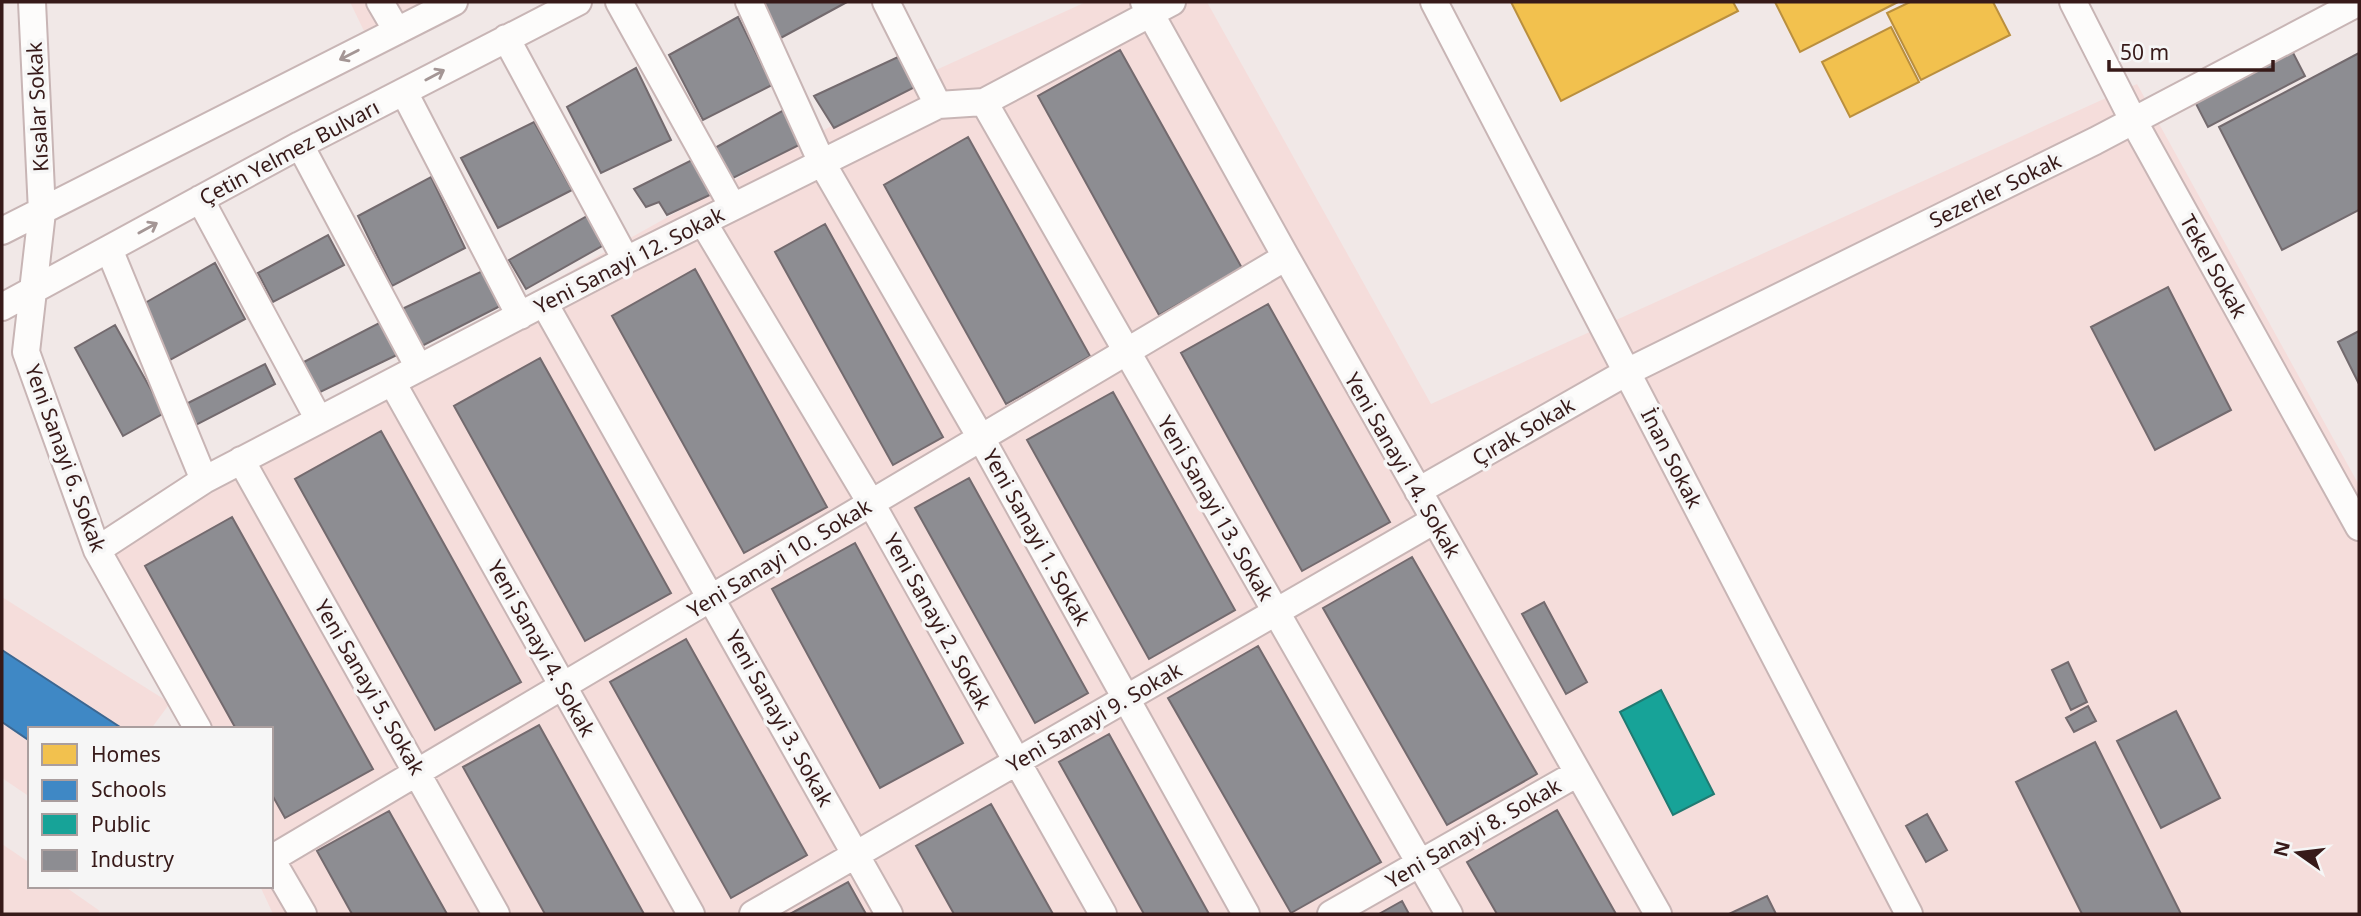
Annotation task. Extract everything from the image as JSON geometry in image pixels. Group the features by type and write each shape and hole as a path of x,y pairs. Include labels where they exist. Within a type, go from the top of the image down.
{"street":[{"name":"Kısalar Sokak","path":"32,2 42,212 32,290"},
{"path":"380,2 397,31"},
{"path":"2,231 454,2"},
{"name":"Çetin Yelmez Bulvarı","path":"2,307 300,145 578,2"},
{"path":"619,2 733,207"},
{"name":"Yeni Sanayi 1. Sokak","path":"749,2 822,163 981,438 1247,914"},
{"path":"886,2 938,105"},
{"name":"İnan Sokak","path":"1434,2 1909,914"},
{"name":"Tekel Sokak","path":"2073,2 2133,121 2359,527"},
{"name":"Sezerler Sokak","path":"1627,372 2133,121 2359,2"},
{"name":"Yeni Sanayi 12. Sokak","path":"97,550 204,480 626,260 938,105 984,102 1156,6"},
{"name":"Yeni Sanayi 14. Sokak","path":"1156,6 1286,257 1658,914"},
{"path":"506,38 626,260"},
{"path":"404,92 520,316"},
{"name":"Yeni Sanayi 13. Sokak","path":"984,102 1449,914"},
{"path":"300,145 419,368"},
{"path":"200,199 319,420"},
{"name":"Yeni Sanayi 2. Sokak","path":"704,222 871,503 1103,914"},
{"path":"109,249 204,480"},
{"name":"Yeni Sanayi 10. Sokak","path":"273,858 1286,257"},
{"name":"Yeni Sanayi 6. Sokak","path":"32,290 26,352 97,550 197,727"},
{"name":"Yeni Sanayi 3. Sokak","path":"544,303 889,914"},
{"name":"Çırak Sokak","path":"1418,491 1627,372"},
{"name":"Yeni Sanayi 4. Sokak","path":"392,382 691,914"},
{"name":"Yeni Sanayi 5. Sokak","path":"241,460 496,914"},
{"name":"Yeni Sanayi 9. Sokak","path":"753,914 1435,520"},
{"name":"Yeni Sanayi 8. Sokak","path":"1331,914 1578,773"},
{"path":"273,862 303,914"}],"shaded area":[{"path":"350,2 423,2 364,31"},
{"path":"1086,2 1207,2 1431,404 2137,84 2359,485 2359,914 273,914 261,888 273,888 273,727 184,727 86,541 914,80"},
{"path":"2,597 170,703 152,727 28,727 28,796 2,778"},
{"path":"2,844 28,862 28,888 67,888 100,911 97,914 2,914"}],"building: Homes":[{"path":"1511,2 1733,2 1738,11 1561,101"},
{"path":"1775,2 1898,2 1800,52"},
{"path":"1910,2 1993,2 2010,35 1921,80 1887,13"},
{"path":"1891,27 1919,82 1850,117 1822,62"}],"building: Schools":[{"path":"2,650 120,727 28,727 28,740 2,722"}],"building: Public":[{"path":"1661,690 1714,794 1673,815 1620,712"}],"building: Industry":[{"path":"761,2 847,2 777,40"},
{"path":"738,17 772,85 703,120 669,55"},
{"path":"2290,47 2305,76 2208,127 2193,98"},
{"path":"1120,50 1242,268 1159,315 1038,96"},
{"path":"2359,53 2359,210 2282,250 2219,127"},
{"path":"898,57 919,85 834,128 814,96"},
{"path":"636,68 671,140 601,173 567,107"},
{"path":"786,109 801,144 731,179 713,149"},
{"path":"534,122 572,190 498,228 461,158"},
{"path":"968,137 1090,356 1006,404 884,185"},
{"path":"696,158 714,193 667,215 659,202 646,207 634,189"},
{"path":"431,177 465,248 392,286 358,216"},
{"path":"589,215 602,246 526,289 509,260"},
{"path":"825,224 943,437 893,465 775,252"},
{"path":"328,235 344,265 273,302 258,273"},
{"path":"215,263 245,319 170,360 138,307"},
{"path":"489,268 508,302 422,346 402,309"},
{"path":"695,269 827,507 744,553 612,316"},
{"path":"2168,287 2231,410 2155,450 2091,327"},
{"path":"1268,304 1390,522 1302,571 1181,353"},
{"path":"385,320 401,353 314,395 298,365"},
{"path":"115,325 164,413 123,436 75,348"},
{"path":"2359,331 2359,384 2338,342"},
{"path":"540,358 671,593 585,641 454,406"},
{"path":"265,364 275,384 192,427 182,406"},
{"path":"1113,392 1235,610 1149,659 1027,440"},
{"path":"381,431 521,682 435,730 295,479"},
{"path":"969,478 1088,693 1035,723 915,508"},
{"path":"232,517 373,769 285,818 273,797 273,727 235,727 145,566"},
{"path":"855,543 963,743 880,788 772,589"},
{"path":"1412,557 1537,774 1447,825 1323,608"},
{"path":"1544,602 1587,682 1566,694 1522,614"},
{"path":"686,639 807,855 731,898 610,682"},
{"path":"1258,646 1381,862 1291,913 1168,698"},
{"path":"2068,662 2087,702 2071,710 2052,670"},
{"path":"2088,706 2096,721 2074,732 2066,718"},
{"path":"2176,711 2220,798 2161,828 2117,741"},
{"path":"539,725 644,914 545,914 463,767"},
{"path":"1109,734 1209,914 1144,914 1059,762"},
{"path":"2095,742 2181,914 2082,914 2016,782"},
{"path":"991,804 1053,914 954,914 916,846"},
{"path":"1557,810 1616,914 1497,914 1467,862"},
{"path":"389,811 447,914 352,914 317,851"},
{"path":"1927,814 1947,850 1926,862 1906,826"},
{"path":"848,882 866,914 790,914"},
{"path":"1767,896 1776,914 1729,914"},
{"path":"1402,901 1409,914 1379,914"}]}
